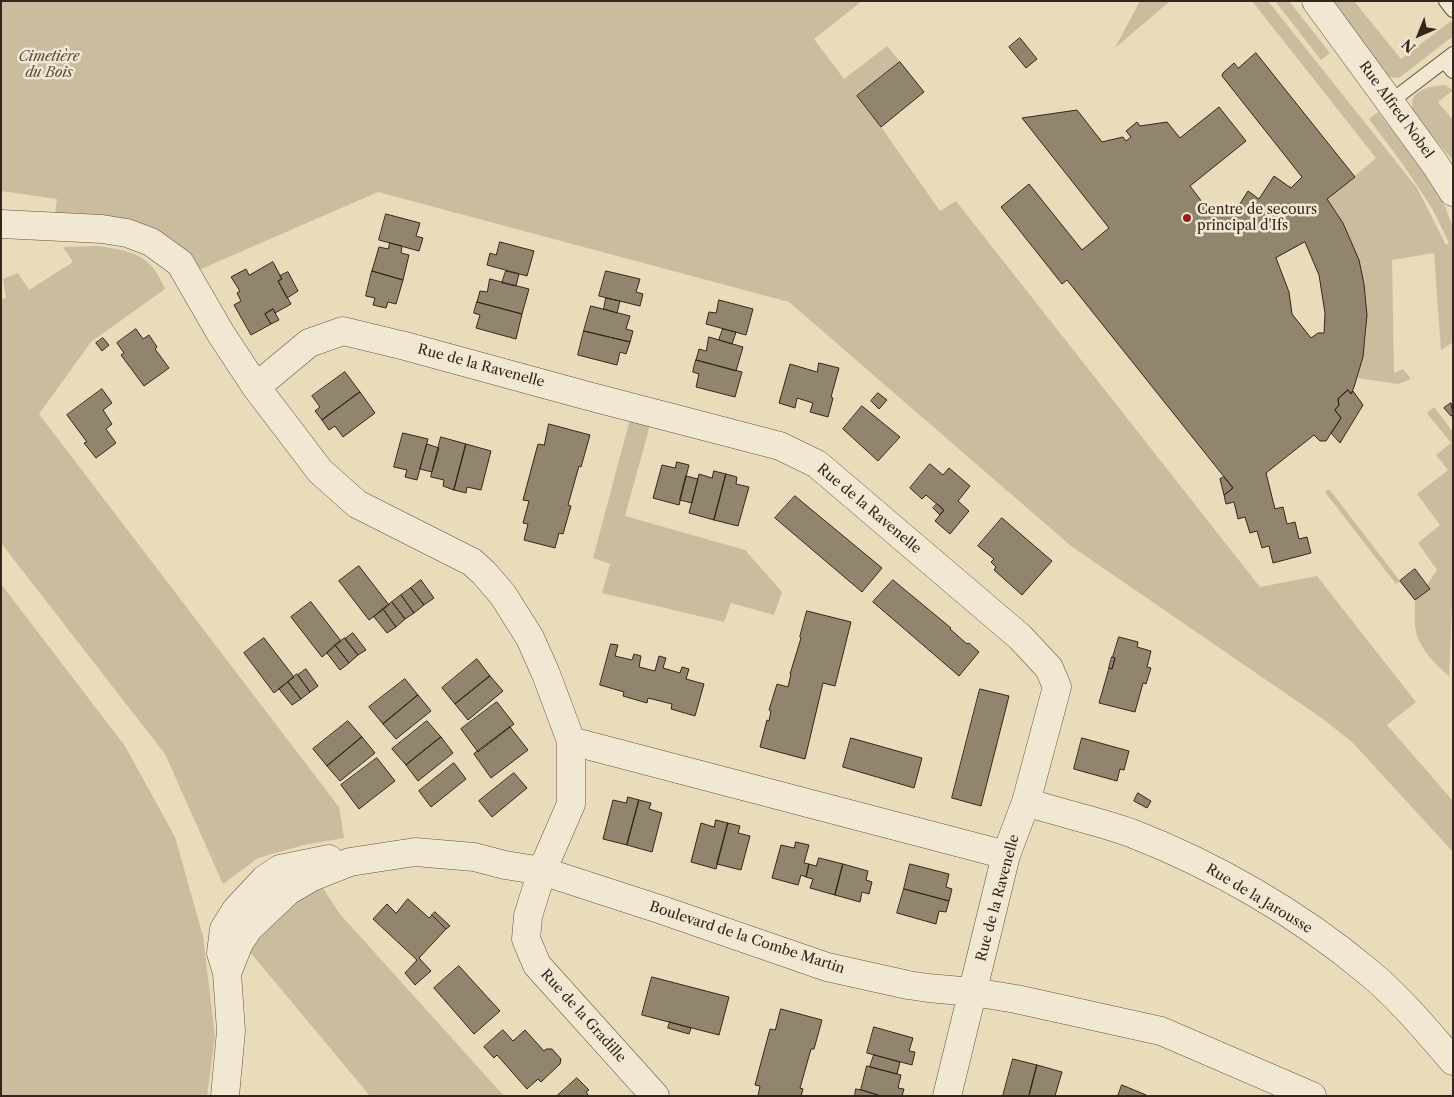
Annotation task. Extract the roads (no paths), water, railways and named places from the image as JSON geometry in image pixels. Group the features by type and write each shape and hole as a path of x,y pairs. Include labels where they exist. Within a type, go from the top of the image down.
{"street":[{"name":"Rue Alfred Nobel","path":"1309,1 1337,30"},
{"name":"Rue Alfred Nobel","path":"1316,1 1435,164 1453,192"},
{"path":"1,224 102,229 127,233 152,242 180,263 220,334 256,387 320,472 357,504 472,562 503,595 530,638 546,674 571,742 1006,855"},
{"name":"Rue de la Ravenelle","path":"256,387 309,343 343,331 780,446 817,464 1020,637 1048,668 1057,687 1026,802 1006,855 948,1096"},
{"name":"Rue de la Gradille","path":"571,742 571,804 542,871 528,916 526,939 537,965 655,1096"},
{"name":"Rue de la Jarousse","path":"1026,802 1131,833 1214,870 1296,917 1367,971 1416,1018 1453,1062"},
{"name":"Boulevard de la Combe Martin","path":"225,1096 231,1031 226,973 239,942 249,928 288,891 312,877 350,862 415,852 474,857 505,865 542,871 827,967 928,988 973,992 1161,1031 1312,1096"}],"lane":[{"path":"1446,1 1453,10"},
{"path":"1390,102 1450,62"}],"place":[{"name":"Centre de secours principal d'Ifs","path":"1187,218"}],"park label":[{"name":"Cimetière du Bois","path":"49,66"}]}
